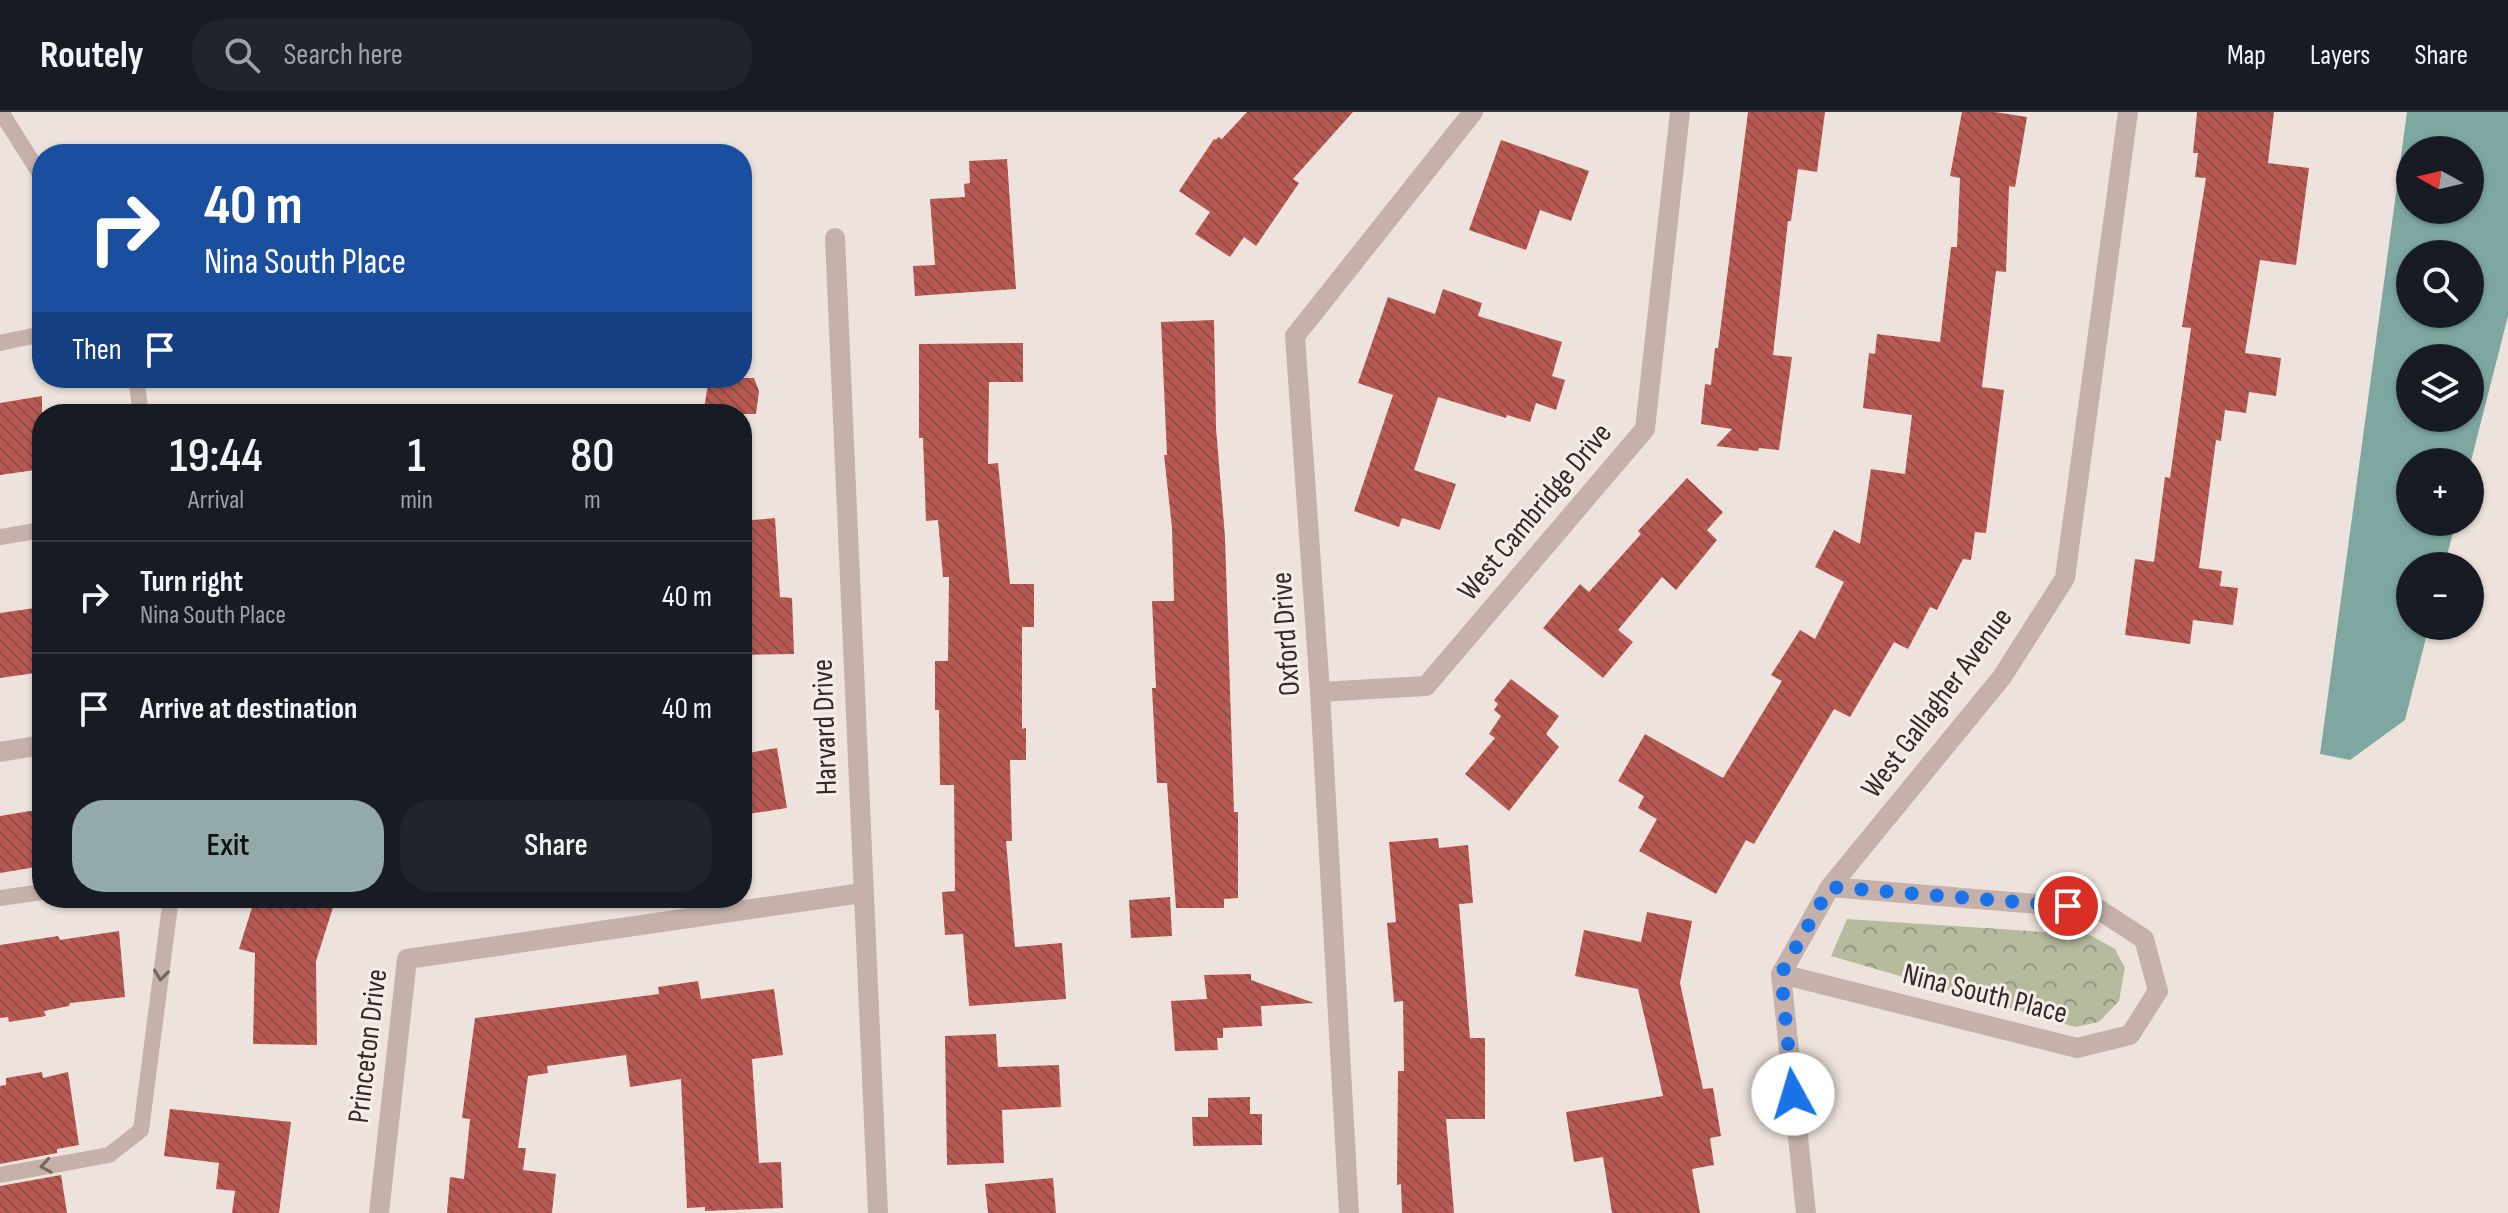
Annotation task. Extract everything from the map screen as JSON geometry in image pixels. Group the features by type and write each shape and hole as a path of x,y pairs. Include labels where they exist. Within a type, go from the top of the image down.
{"street":[{"name":"Oxford Drive","path":"1349,1213 1320,692 1295,336 1473,112"},
{"name":"West Cambridge Drive","path":"1320,692 1426,686 1645,429 1680,112"},
{"name":"West Gallagher Avenue","path":"1781,974 1830,887 2002,677 2065,578 2128,112"},
{"name":"Harvard Drive","path":"835,238 878,1213"},
{"path":"0,752 32,747"},
{"name":"Nina South Place","path":"1781,974 2077,1048 2130,1035 2158,991 2144,939 2098,909 1830,887"},
{"name":"Princeton Drive","path":"379,1213 407,959 862,893"},
{"path":"1781,974 1806,1213"}],"lane":[{"path":"1,112 32,161"},
{"path":"0,343 32,336"},
{"path":"0,537 32,532"},
{"path":"0,898 32,893"},
{"path":"0,1175 109,1155 141,1130 170,908"}],"green space":[{"path":"1847,919 2090,935 2115,949 2125,968 2119,1001 2099,1022 2075,1027 1831,956"}],"water":[{"path":"2407,112 2508,112 2508,316 2484,410 2484,344 2396,344 2396,432 2478,432 2474,448 2396,448 2396,536 2452,536 2448,552 2396,552 2396,640 2425,640 2405,720 2350,760 2320,754 2396,193 2396,224 2484,224 2484,136 2404,136"}],"building":[{"path":"1247,112 1353,112 1293,179 1299,183 1256,246 1244,237 1230,257 1195,234 1210,212 1179,191 1214,139 1222,139"},
{"path":"1748,112 1825,112 1817,172 1798,169 1791,221 1788,221 1773,355 1792,357 1779,450 1716,446 1732,429 1701,424 1705,384 1711,385 1715,348 1718,348"},
{"path":"1962,112 1995,112 2027,117 2015,187 2009,186 2006,272 1996,271 1982,387 2004,390 1986,533 1975,532 1971,560 1963,559 1937,610 1930,607 1908,649 1894,642 1850,717 1834,709 1754,844 1746,840 1716,894 1639,851 1657,819 1638,808 1644,796 1618,781 1645,734 1723,778 1782,681 1771,675 1800,630 1815,639 1844,582 1815,567 1834,530 1860,544 1871,469 1905,474 1912,415 1863,408 1869,353 1875,354 1877,334 1940,342 1951,247 1957,247 1960,178 1950,176"},
{"path":"2197,112 2274,112 2268,163 2309,168 2296,265 2260,260 2245,353 2281,358 2276,396 2249,392 2246,413 2225,410 2221,441 2216,440 2199,568 2222,571 2220,586 2238,588 2233,625 2193,620 2190,644 2125,635 2135,559 2154,562 2165,477 2170,478 2191,328 2182,327 2206,178 2195,177 2198,153 2193,153"},
{"path":"1501,140 1589,171 1571,221 1540,210 1526,250 1469,230"},
{"path":"1007,159 1016,289 915,296 913,266 935,265 930,199 965,197 964,184 970,183 969,161"},
{"path":"1443,289 1482,303 1478,316 1562,342 1552,376 1565,380 1556,410 1536,403 1530,422 1507,415 1506,418 1438,397 1414,470 1456,484 1440,530 1402,518 1399,527 1354,511 1393,395 1358,383 1388,297 1435,314"},
{"path":"1214,320 1234,812 1238,812 1238,898 1224,899 1224,908 1176,908 1167,783 1157,783 1152,688 1156,688 1152,601 1174,601 1172,528 1164,455 1167,455 1161,322"},
{"path":"1023,343 1023,382 989,382 988,464 998,463 1010,584 1034,584 1034,627 1022,627 1022,729 1026,728 1026,760 1010,760 1012,841 1006,841 1015,947 1062,943 1066,999 969,1006 963,934 945,935 942,892 955,891 954,785 940,785 935,661 948,661 949,577 943,577 938,520 926,521 923,438 919,438 919,344"},
{"path":"754,378 759,391 756,414 752,414 752,404 705,404 707,388 752,388"},
{"path":"42,396 42,404 32,404 32,470 0,475 0,403"},
{"path":"1687,478 1723,512 1707,530 1717,540 1676,590 1662,577 1618,630 1633,642 1603,678 1543,628 1580,584 1589,592 1641,534 1638,531"},
{"path":"775,518 780,597 792,598 794,654 752,655 752,520"},
{"path":"32,608 32,673 0,678 0,613"},
{"path":"1511,679 1559,716 1546,734 1559,747 1509,811 1465,774 1495,738 1489,734 1501,716 1494,710 1498,704 1494,700"},
{"path":"777,748 787,808 752,813 752,752"},
{"path":"32,811 32,868 0,873 0,816"},
{"path":"1438,838 1439,848 1468,845 1473,903 1459,904 1470,1038 1485,1038 1485,1119 1446,1119 1454,1213 1402,1213 1401,1184 1397,1185 1398,1071 1404,1071 1403,1001 1394,1002 1387,923 1396,922 1389,842"},
{"path":"1170,897 1172,936 1131,938 1129,900"},
{"path":"252,908 333,908 316,961 317,1045 253,1044 255,953 239,949"},
{"path":"1647,912 1692,921 1680,983 1703,1089 1713,1088 1721,1136 1710,1138 1714,1165 1692,1169 1700,1213 1612,1213 1603,1157 1574,1162 1566,1112 1663,1096 1638,989 1575,976 1584,930 1641,942"},
{"path":"119,931 125,997 70,1003 69,1006 44,1011 46,1016 9,1022 8,1017 0,1018 0,945"},
{"path":"1251,974 1251,980 1314,1003 1261,1006 1262,1026 1223,1028 1223,1038 1217,1038 1218,1050 1175,1051 1171,1001 1207,999 1204,975"},
{"path":"698,981 701,999 774,989 783,1055 752,1059 759,1163 781,1162 783,1208 705,1211 705,1207 687,1208 681,1079 630,1087 626,1055 547,1066 548,1073 528,1076 518,1148 526,1148 523,1170 556,1174 552,1213 447,1213 450,1177 464,1179 470,1119 462,1118 475,1018 659,994 658,987"},
{"path":"996,1034 998,1067 1059,1065 1061,1107 1002,1110 1004,1163 947,1165 945,1036"},
{"path":"42,1072 43,1078 68,1072 79,1145 57,1149 57,1153 0,1164 0,1086 6,1085 6,1078"},
{"path":"1250,1097 1250,1114 1262,1114 1262,1145 1193,1146 1192,1117 1208,1117 1208,1098"},
{"path":"170,1109 291,1122 279,1213 232,1213 235,1191 216,1189 219,1163 164,1156"},
{"path":"61,1175 67,1213 0,1213 0,1186"},
{"path":"1053,1178 1056,1213 988,1213 985,1184"}],"route":[{"path":"1793,1094 1781,974 1830,887 2068,906"}]}
